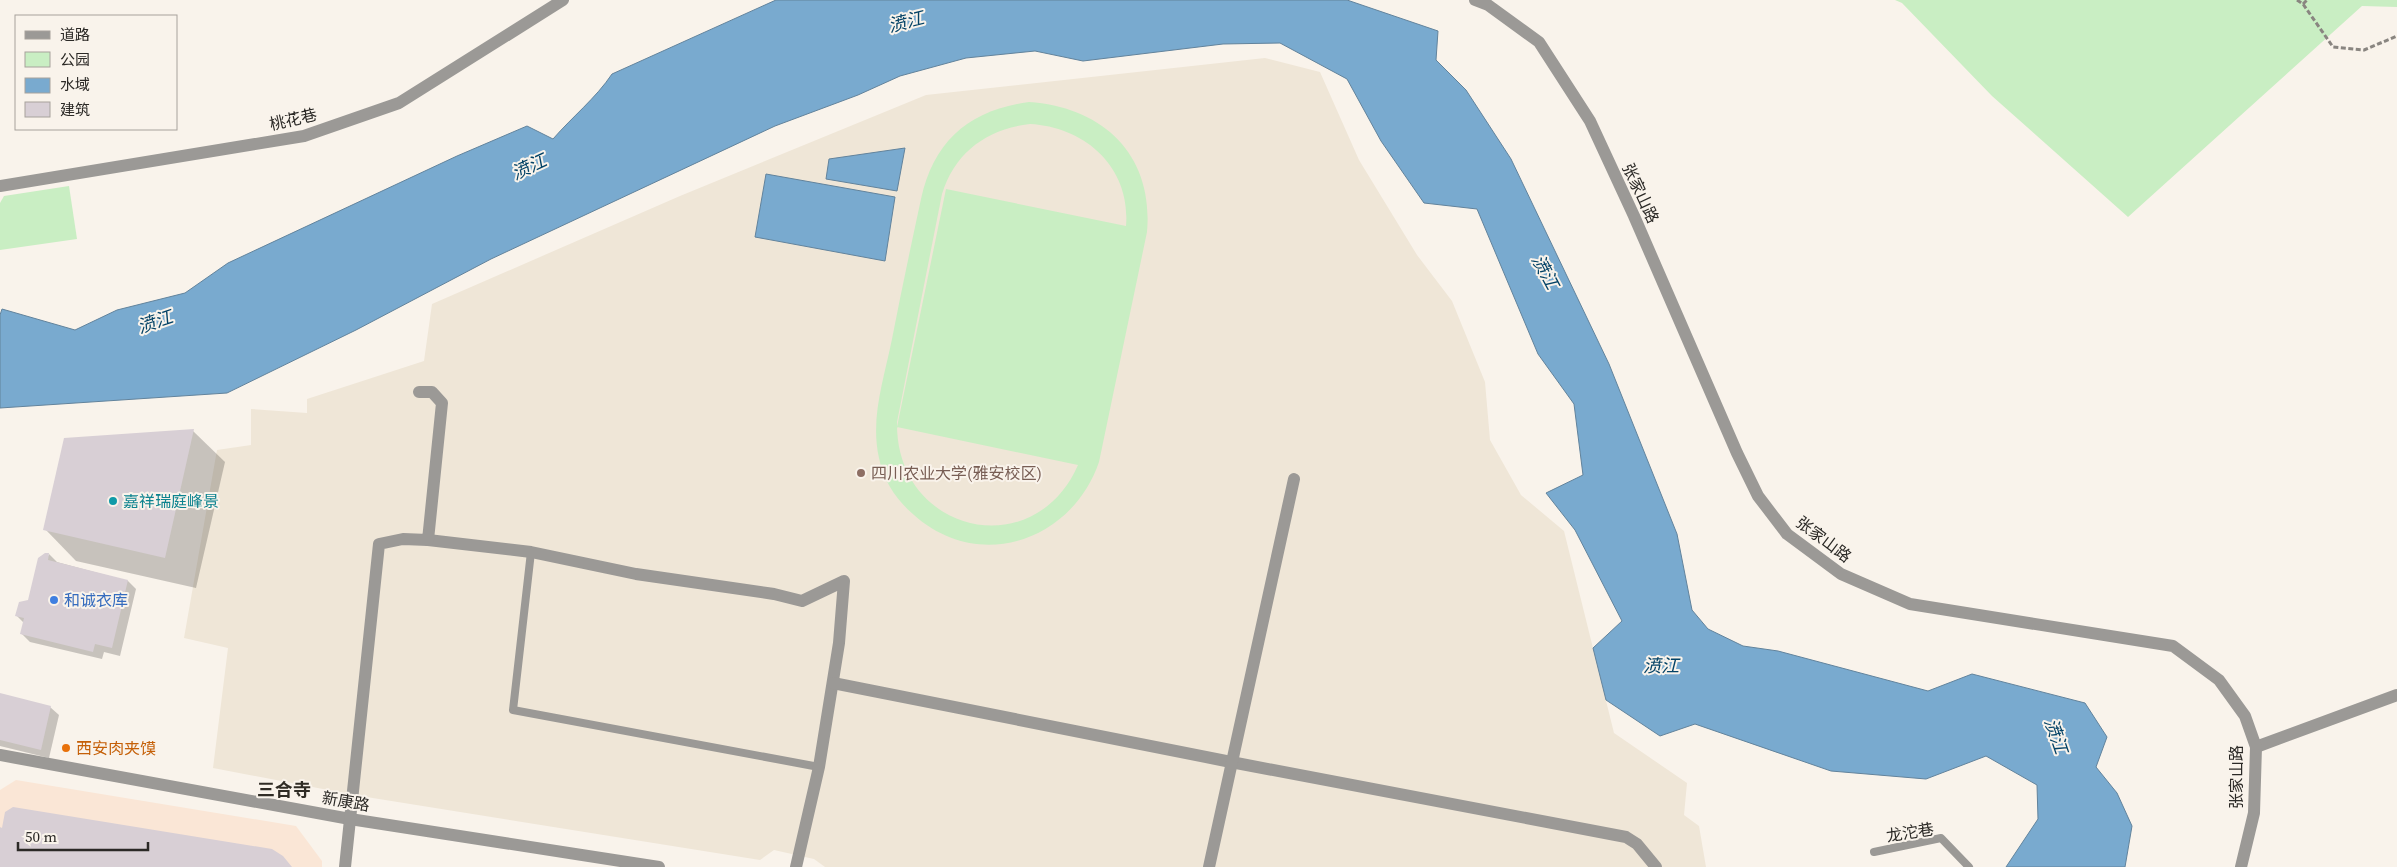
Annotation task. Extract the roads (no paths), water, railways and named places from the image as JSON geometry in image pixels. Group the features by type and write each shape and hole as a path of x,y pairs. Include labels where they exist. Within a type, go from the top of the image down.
{"street":[{"name":"桃花巷","path":"0,186 304,136 399,103 563,0"},
{"name":"张家山路","path":"1476,0 1488,5 1539,42 1590,121 1634,216 1737,453 1758,496 1787,534 1841,574 1910,604 2173,646 2219,680 2246,716 2256,747 2254,813 2241,867"},
{"path":"419,392 432,392 442,403 428,540"},
{"path":"1208,867 1294,479"},
{"path":"345,867 379,544 403,539 428,540 531,552 636,574 774,594 802,601 844,581 840,643 819,767 797,862"},
{"path":"833,683 1231,762 1626,837 1637,844 1656,867"},
{"path":"2256,747 2397,695"},
{"name":"新康路","path":"0,754 350,819 659,867"}],"lane":[{"path":"531,552 513,710 819,767"},
{"name":"龙沱巷","path":"1874,852 1941,838 1969,867"}],"water":[{"name":"𣸣江","path":"776,0 1347,0 1438,31 1436,60 1466,90 1511,159 1609,364 1677,534 1692,610 1708,629 1743,646 1778,651 1928,691 1972,674 2085,703 2107,737 2096,767 2117,793 2132,826 2125,867 2006,867 2038,819 2037,785 1986,756 1926,779 1831,771 1695,724 1660,736 1606,700 1593,648 1622,621 1575,530 1546,493 1583,475 1574,404 1538,354 1477,209 1424,203 1381,141 1347,79 1280,43 1223,44 1083,61 1035,51 966,58 900,76 858,95 775,126 491,259 356,330 227,393 0,408 0,315 2,309 75,330 117,310 185,293 228,263 457,156 527,126 553,139 599,91 612,74"},
{"path":"905,148 897,191 826,179 829,159"},
{"path":"766,174 895,197 885,261 755,237"}],"place":[{"name":"四川农业大学(雅安校区)","path":"861,473"},
{"name":"嘉祥瑞庭峰景","path":"113,501"},
{"name":"和诚衣库","path":"54,600"},
{"name":"西安肉夹馍","path":"66,748"}],"district":[{"name":"三合寺","path":"284,790"}]}
